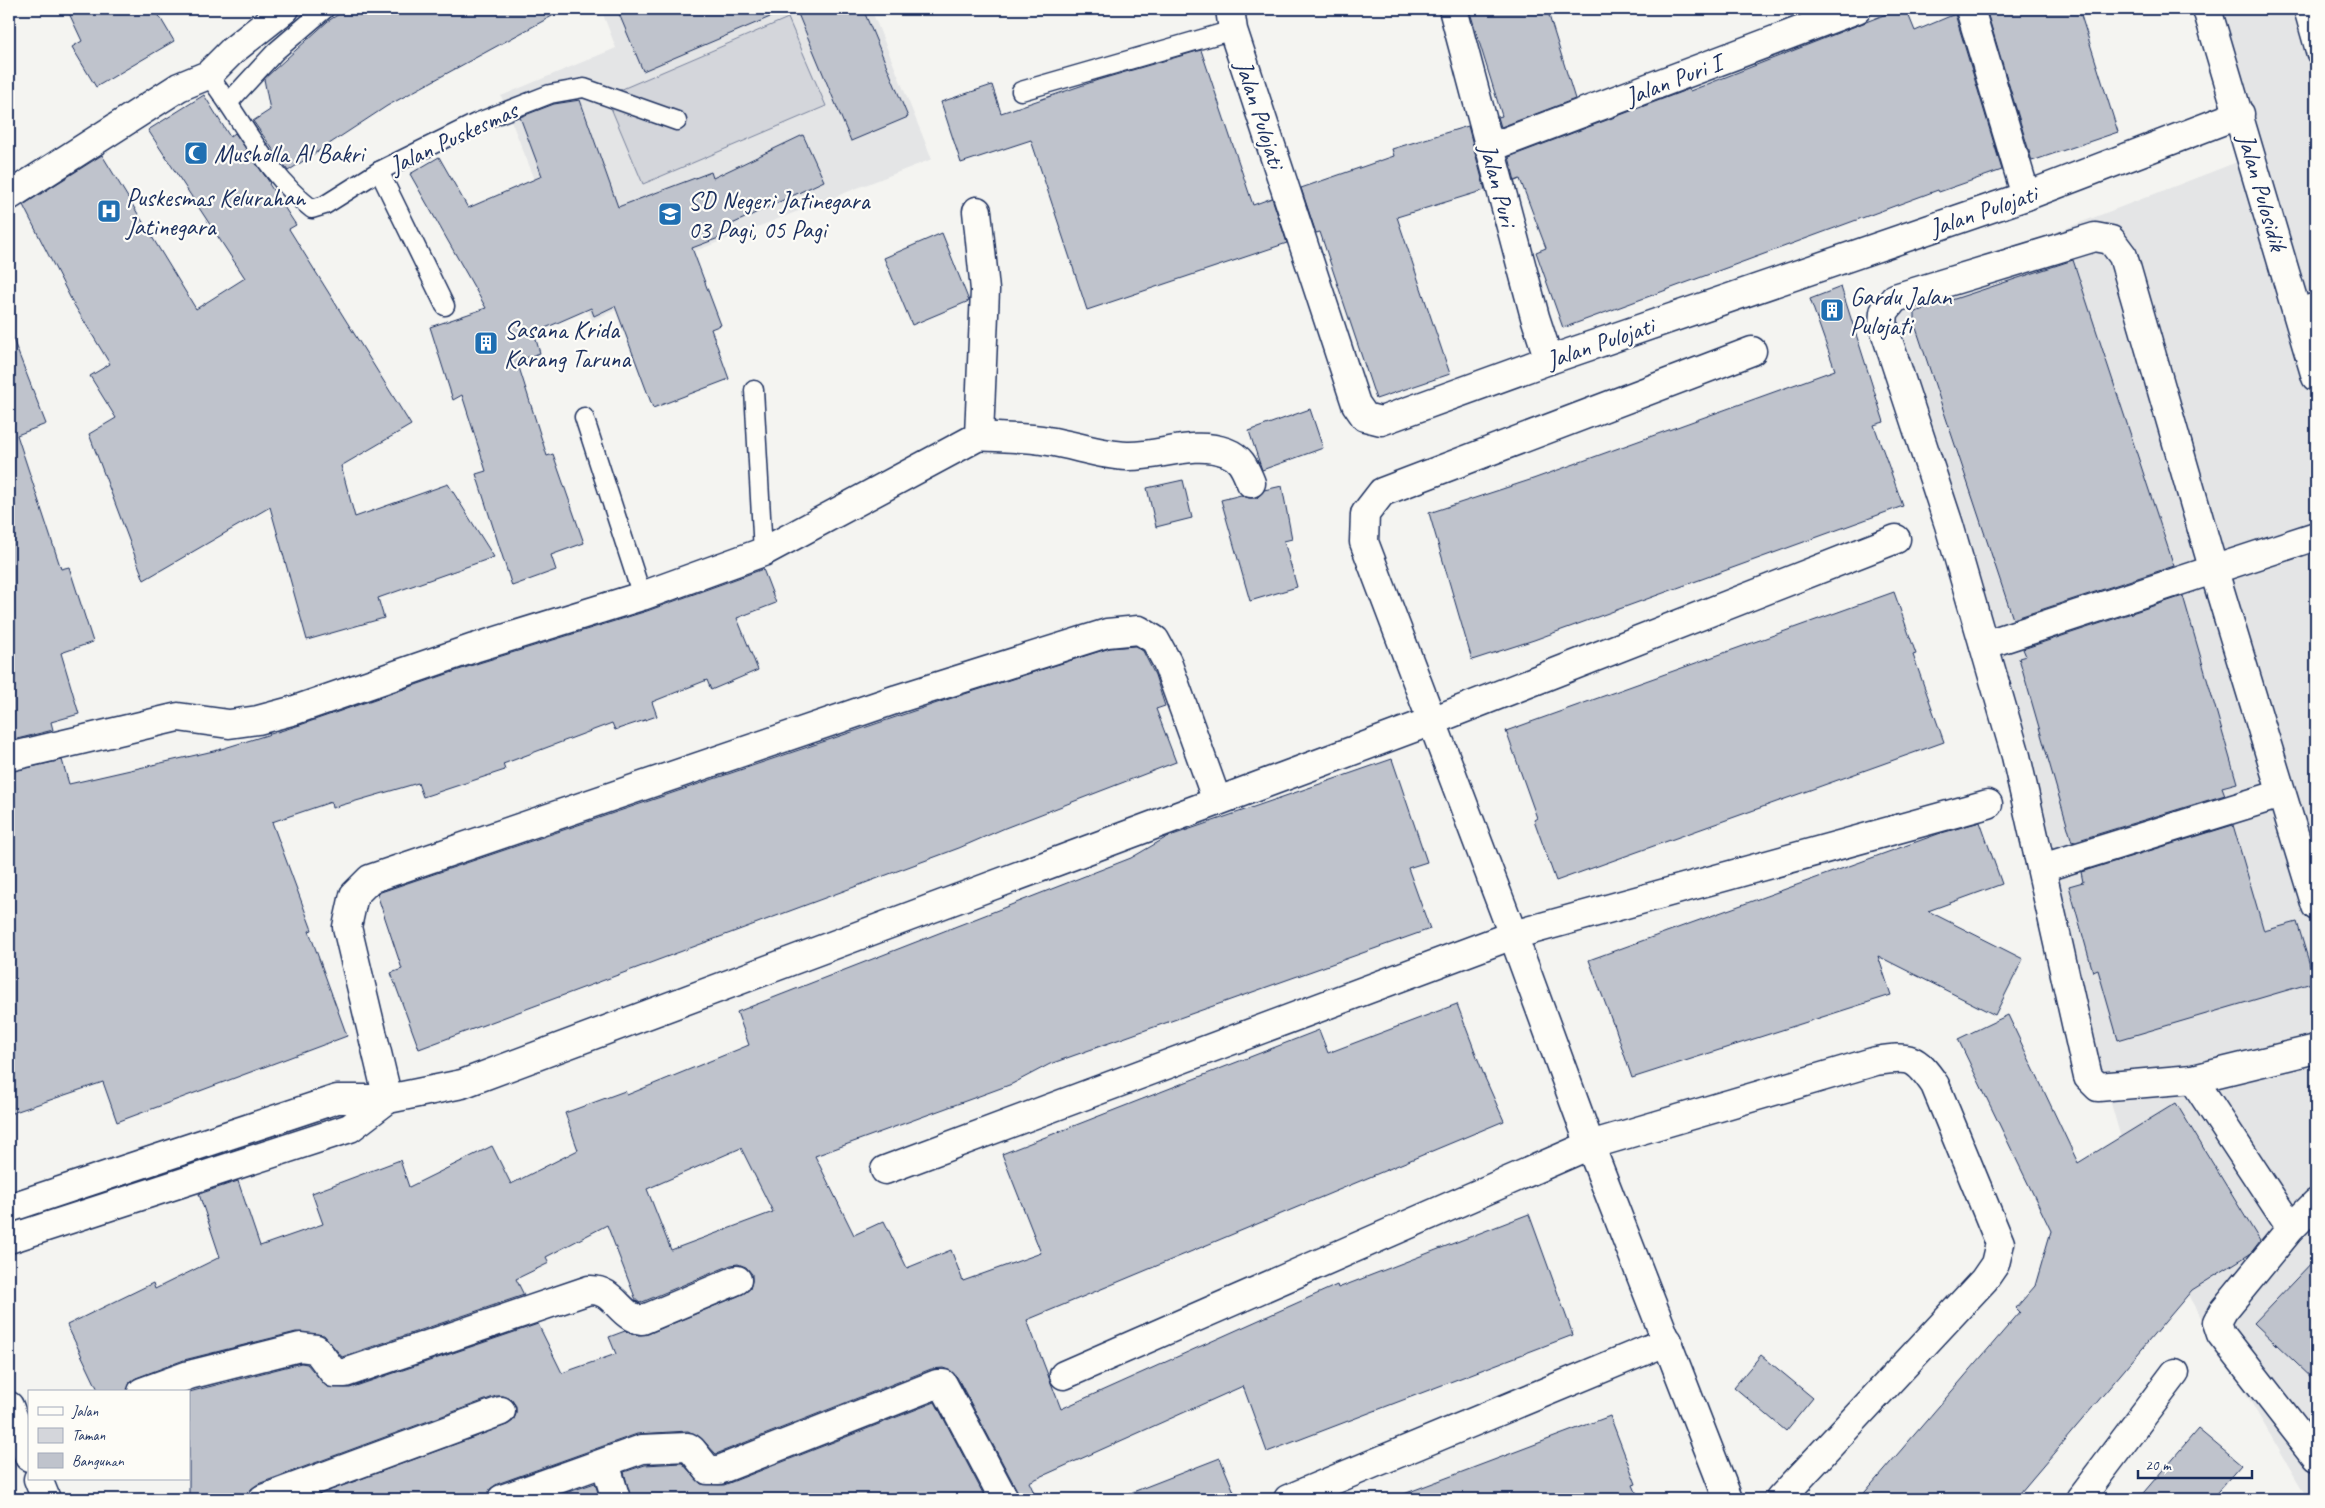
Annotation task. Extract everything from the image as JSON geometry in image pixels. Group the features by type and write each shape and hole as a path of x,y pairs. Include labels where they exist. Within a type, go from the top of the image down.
{"street":[{"path":"9,196 180,87 208,75 232,50 285,9"},
{"name":"Jalan Puri","path":"1453,9 1489,148 1549,360"},
{"name":"Jalan Puri I","path":"1489,148 1857,9"},
{"path":"1970,9 2026,196"},
{"name":"Jalan Pulosidik","path":"2207,9 2240,114 2306,305 2316,377"},
{"name":"Jalan Pulojati","path":"1232,19 1356,404 1365,417 1381,421 1549,360 2026,196 2240,114"},
{"path":"977,211 985,290 979,436"},
{"path":"2316,906 2214,571 2123,256 2111,240 2095,237 1895,298 1884,312 1883,325 1950,525 2016,756 2088,1077 2098,1087 2193,1079 2316,1049"},
{"path":"1728,1499 1590,1145 1514,935 1364,542 1365,514 1382,492 1752,352"},
{"path":"9,757 178,717 229,724 258,720 295,710 474,648 642,596 763,552 979,436 1047,440 1114,455 1155,455 1190,447 1204,447 1227,452 1241,461 1251,483"},
{"path":"1984,645 2316,536"},
{"path":"9,1208 337,1099 388,1099 462,1084 1432,721 1896,539"},
{"path":"388,1099 347,927 354,895 370,879 896,698 1107,633 1139,630 1155,640 1167,662 1217,800"},
{"path":"2042,868 2281,794"},
{"path":"885,1170 1514,935 1988,804"},
{"path":"1064,1375 1590,1145 1876,1061 1904,1057 1922,1066 1936,1085 2000,1243 1994,1264 1984,1280 1780,1499"},
{"path":"2193,1079 2292,1228"},
{"path":"9,1239 350,1128 388,1099"},
{"path":"2316,1204 2292,1228 2223,1311 2217,1322 2220,1334 2316,1456"},
{"path":"148,1390 189,1375 300,1347 316,1349 334,1373 345,1373 590,1290 598,1290 612,1297 634,1319 642,1320 737,1280"},
{"path":"1288,1499 1668,1341"},
{"path":"2080,1499 2175,1373"},
{"path":"502,1499 642,1449 682,1446 692,1450 708,1470 719,1470 937,1384 943,1384 1004,1499"},
{"path":"9,1406 26,1442"},
{"path":"262,1499 501,1411"},
{"path":"605,1462 616,1499"},
{"path":"38,1480 46,1499"}],"lane":[{"path":"229,102 276,51 325,9"},
{"path":"2303,9 2316,55"},
{"path":"1021,91 1232,19"},
{"name":"Jalan Puskesmas","path":"208,75 229,102 277,177 312,209 325,204 379,171 476,123 550,94 584,88 677,121"},
{"path":"379,171 445,306"},
{"path":"754,390 763,552"},
{"path":"584,417 642,596"}],"shaded area":[{"name":"SD Negeri Jatinegara 03 Pagi, 05 Pagi","path":"601,9 871,9 932,159 649,269 656,294 592,320 501,96 616,48"},
{"path":"2216,9 2316,9 2316,1499 2308,1499 2146,1224 1878,301 2263,152"}],"green space":[{"path":"788,18 826,106 643,184 606,96"}],"building":[{"path":"67,9 155,9 174,41 96,87 72,47 82,41"},
{"path":"347,9 565,9 387,106 288,171 253,121 270,110 264,79 328,21"},
{"path":"617,9 789,9 643,71"},
{"path":"796,9 863,9 908,117 851,141"},
{"path":"1469,9 1547,9 1575,99 1501,127 1498,117 1502,116"},
{"path":"1899,9 1906,9 1915,31 1955,14 2002,170 1939,192 1938,190 1563,328 1536,252 1546,248 1520,179 1515,181 1509,157 1689,89 1690,91"},
{"path":"1986,9 2079,9 2118,132 2032,161"},
{"path":"1201,50 1253,205 1272,198 1287,243 1087,310 1031,140 961,163 941,102 992,85 1001,113 1098,80"},
{"path":"204,95 230,137 235,133 270,183 296,225 289,229 411,425 341,466 355,517 448,484 494,557 378,598 384,618 307,640 270,507 144,580 89,434 116,418 90,376 110,364 73,303 23,205 102,155 196,309 245,278 148,130"},
{"path":"580,100 618,207 711,172 713,178 803,135 824,181 730,225 732,233 692,248 721,325 711,329 729,379 653,408 615,306 594,316 591,308 534,333 540,353 517,361 547,456 553,454 584,543 551,555 556,570 512,586 476,474 486,471 462,395 453,400 430,327 486,308 410,174 439,157 468,208 542,176 520,117 554,104"},
{"path":"1468,126 1485,190 1397,217 1450,374 1376,399 1320,232 1316,233 1301,188 1394,156 1392,149"},
{"path":"942,233 969,301 912,325 884,258"},
{"path":"2073,260 2174,566 2013,619 1915,325 1915,312"},
{"path":"1841,287 1884,422 1874,425 1903,506 1534,640 1472,660 1429,513 1533,479 1835,370 1810,299"},
{"path":"11,334 46,424 17,435 61,569 69,567 93,642 61,653 79,714 51,722 53,730 9,741 9,335"},
{"path":"1310,409 1323,448 1262,470 1249,431"},
{"path":"1183,480 1192,518 1156,527 1147,488"},
{"path":"1282,486 1292,539 1284,541 1297,587 1250,601 1221,500 1241,495 1257,498 1264,490"},
{"path":"763,569 776,603 737,618 758,670 711,690 707,680 652,702 657,716 615,730 612,723 503,764 505,770 423,797 418,783 332,808 331,802 272,822 312,930 309,931 347,1036 117,1122 103,1082 9,1114 9,772 62,760 69,784 218,750 300,725 479,663 647,611"},
{"path":"1894,592 1916,654 1913,655 1944,742 1556,881 1534,820 1537,818 1506,731"},
{"path":"2183,596 2237,783 2222,787 2225,795 2072,842 2019,658 2026,656 2023,649"},
{"path":"1135,646 1143,651 1155,675 1165,706 1156,709 1176,762 1005,828 959,848 419,1049 391,973 402,969 378,893 949,699 1110,648"},
{"path":"1392,759 1427,862 1408,868 1430,929 1050,1064 1012,1084 815,1156 854,1235 884,1221 907,1268 951,1250 963,1281 1041,1253 1002,1154 1319,1030 1328,1053 1457,1004 1485,1078 1504,1121 1027,1320 1061,1409 1337,1285 1338,1288 1529,1214 1573,1335 1267,1452 1243,1386 1029,1482 1037,1499 1020,1499 957,1377 951,1371 943,1368 931,1369 716,1454 701,1438 688,1431 637,1434 497,1484 490,1489 487,1499 307,1499 507,1425 513,1421 516,1414 516,1406 511,1399 503,1396 496,1396 258,1484 251,1489 248,1499 189,1499 190,1392 301,1363 307,1364 327,1387 350,1388 538,1324 562,1373 616,1354 609,1337 625,1331 638,1335 648,1334 743,1294 750,1289 752,1274 746,1267 738,1264 731,1265 640,1303 636,1300 607,1225 546,1257 549,1263 516,1279 524,1295 342,1357 324,1335 296,1332 184,1360 136,1378 130,1382 128,1390 98,1390 67,1325 153,1283 155,1289 220,1257 199,1194 238,1181 260,1246 323,1224 312,1193 400,1160 409,1187 492,1146 511,1184 578,1150 565,1113 625,1091 627,1095 749,1045 737,1012 1131,858 1167,837","holes":["741,1148 773,1212 671,1250 647,1189"]},
{"path":"1980,822 2002,884 1928,911 2023,959 1995,1015 1878,956 1891,995 1632,1078 1614,1024 1589,960 1938,834"},
{"path":"2233,825 2264,931 2297,922 2315,982 2118,1040 2098,970 2093,972 2069,886 2083,882 2081,872"},
{"path":"2008,1015 2078,1163 2176,1103 2260,1241 2250,1254 2192,1290 2015,1499 1859,1499 2020,1312 2016,1308 2035,1286 2051,1231 1958,1039"},
{"path":"2316,1258 2316,1382 2254,1323"},
{"path":"1761,1355 1813,1398 1786,1431 1734,1387"},
{"path":"935,1402 986,1499 631,1499 624,1472 645,1465 682,1463 701,1484 724,1485"},
{"path":"1610,1416 1636,1484 1633,1485 1639,1499 1396,1499 1396,1497"},
{"path":"2198,1429 2241,1465 2211,1499 2138,1499"},
{"path":"1220,1458 1237,1499 1120,1499 1120,1497"},
{"path":"595,1483 600,1499 548,1499"}],"place":[{"name":"Musholla Al Bakri","path":"196,153"},
{"name":"Puskesmas Kelurahan Jatinegara","path":"109,211"},
{"name":"SD Negeri Jatinegara 03 Pagi, 05 Pagi","path":"670,214"},
{"name":"Gardu Jalan Pulojati","path":"1832,310"},
{"name":"Sasana Krida Karang Taruna","path":"486,343"}]}
